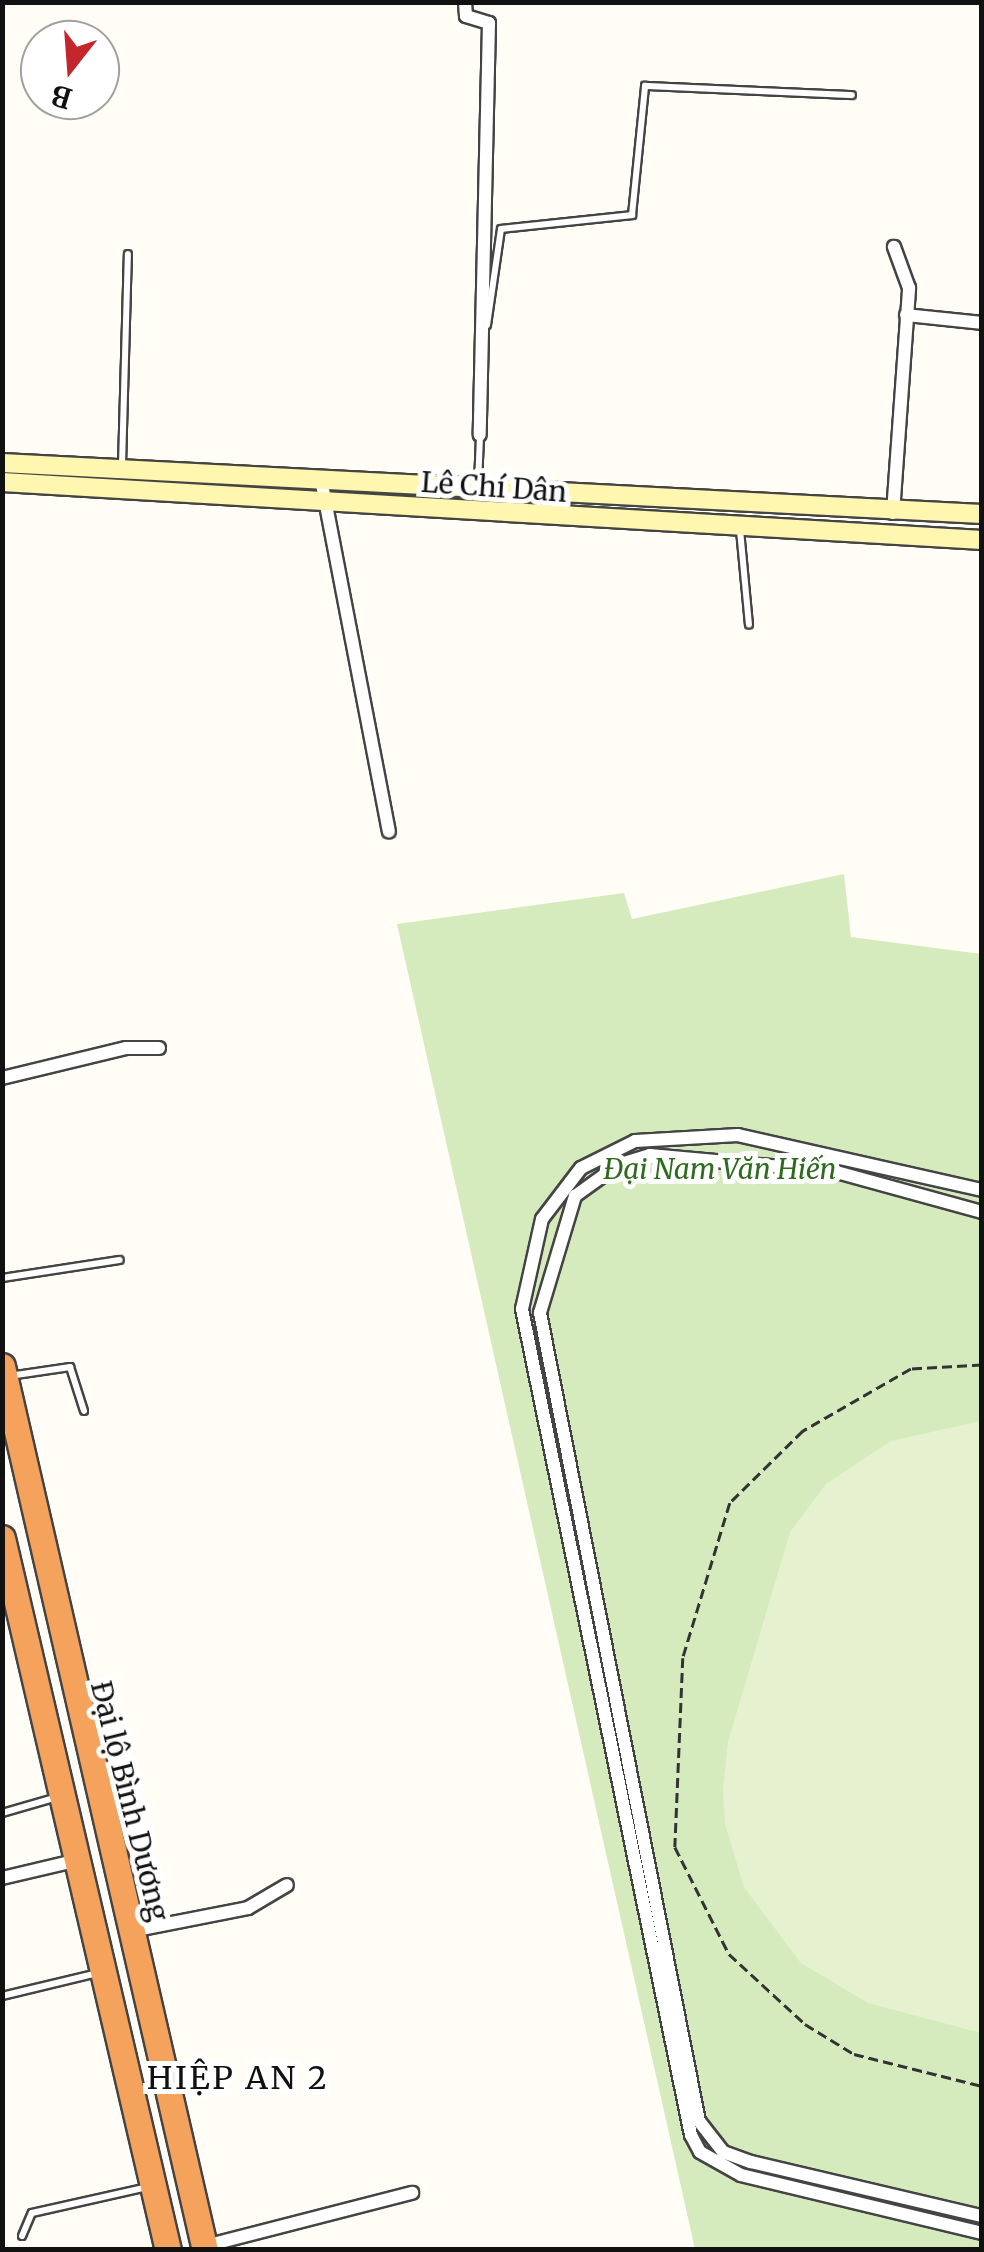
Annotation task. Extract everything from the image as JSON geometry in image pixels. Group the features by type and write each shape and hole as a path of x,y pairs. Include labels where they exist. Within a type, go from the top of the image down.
{"highway":[{"name":"Đại lộ Bình Dương","path":"4,1372 205,2248"},
{"path":"2,1538 168,2250"}],"main road":[{"name":"Lê Chí Dân","path":"2,464 893,513 982,514"},
{"name":"Lê Chí Dân","path":"2,482 322,504 982,540"}],"street":[{"path":"465,2 466,16 489,23 480,434"},
{"path":"893,513 909,288 894,247"},
{"path":"906,316 982,322"},
{"path":"321,479 322,504 389,831"},
{"path":"2,1078 126,1048 159,1048"},
{"path":"982,1190 738,1135 635,1141 581,1168 542,1218 522,1309 691,2136 700,2152 741,2175 982,2233"},
{"path":"982,1212 837,1172 713,1154 650,1155 618,1166 575,1196 550,1257 540,1313 699,2121 724,2152 751,2162 982,2216"},
{"path":"2,1878 78,1860"},
{"path":"131,1931 248,1908 287,1886"},
{"path":"205,2248 412,2193"}],"lane":[{"path":"478,490 500,230 632,215 645,86 852,95"},
{"path":"122,472 128,254"},
{"path":"740,528 749,625"},
{"path":"2,1278 120,1260"},
{"path":"4,1372 70,1367 84,1411"},
{"path":"2,1813 63,1796"},
{"path":"2,1996 104,1972"},
{"path":"22,2236 32,2213 154,2186"}],"path":[{"path":"982,1365 911,1369 803,1431 730,1503 683,1658 675,1847 730,1954 805,2024 854,2054 982,2086"}],"green space":[{"name":"Đại Nam Văn Hiến","path":"844,874 851,937 981,954 981,2249 695,2249 397,924 624,893 632,919"},
{"path":"982,1421 981,2033 868,2003 801,1963 744,1887 725,1824 723,1789 728,1742 790,1532 826,1484 891,1441"}],"district":[{"name":"HIỆP AN 2","path":"238,2078"}]}
